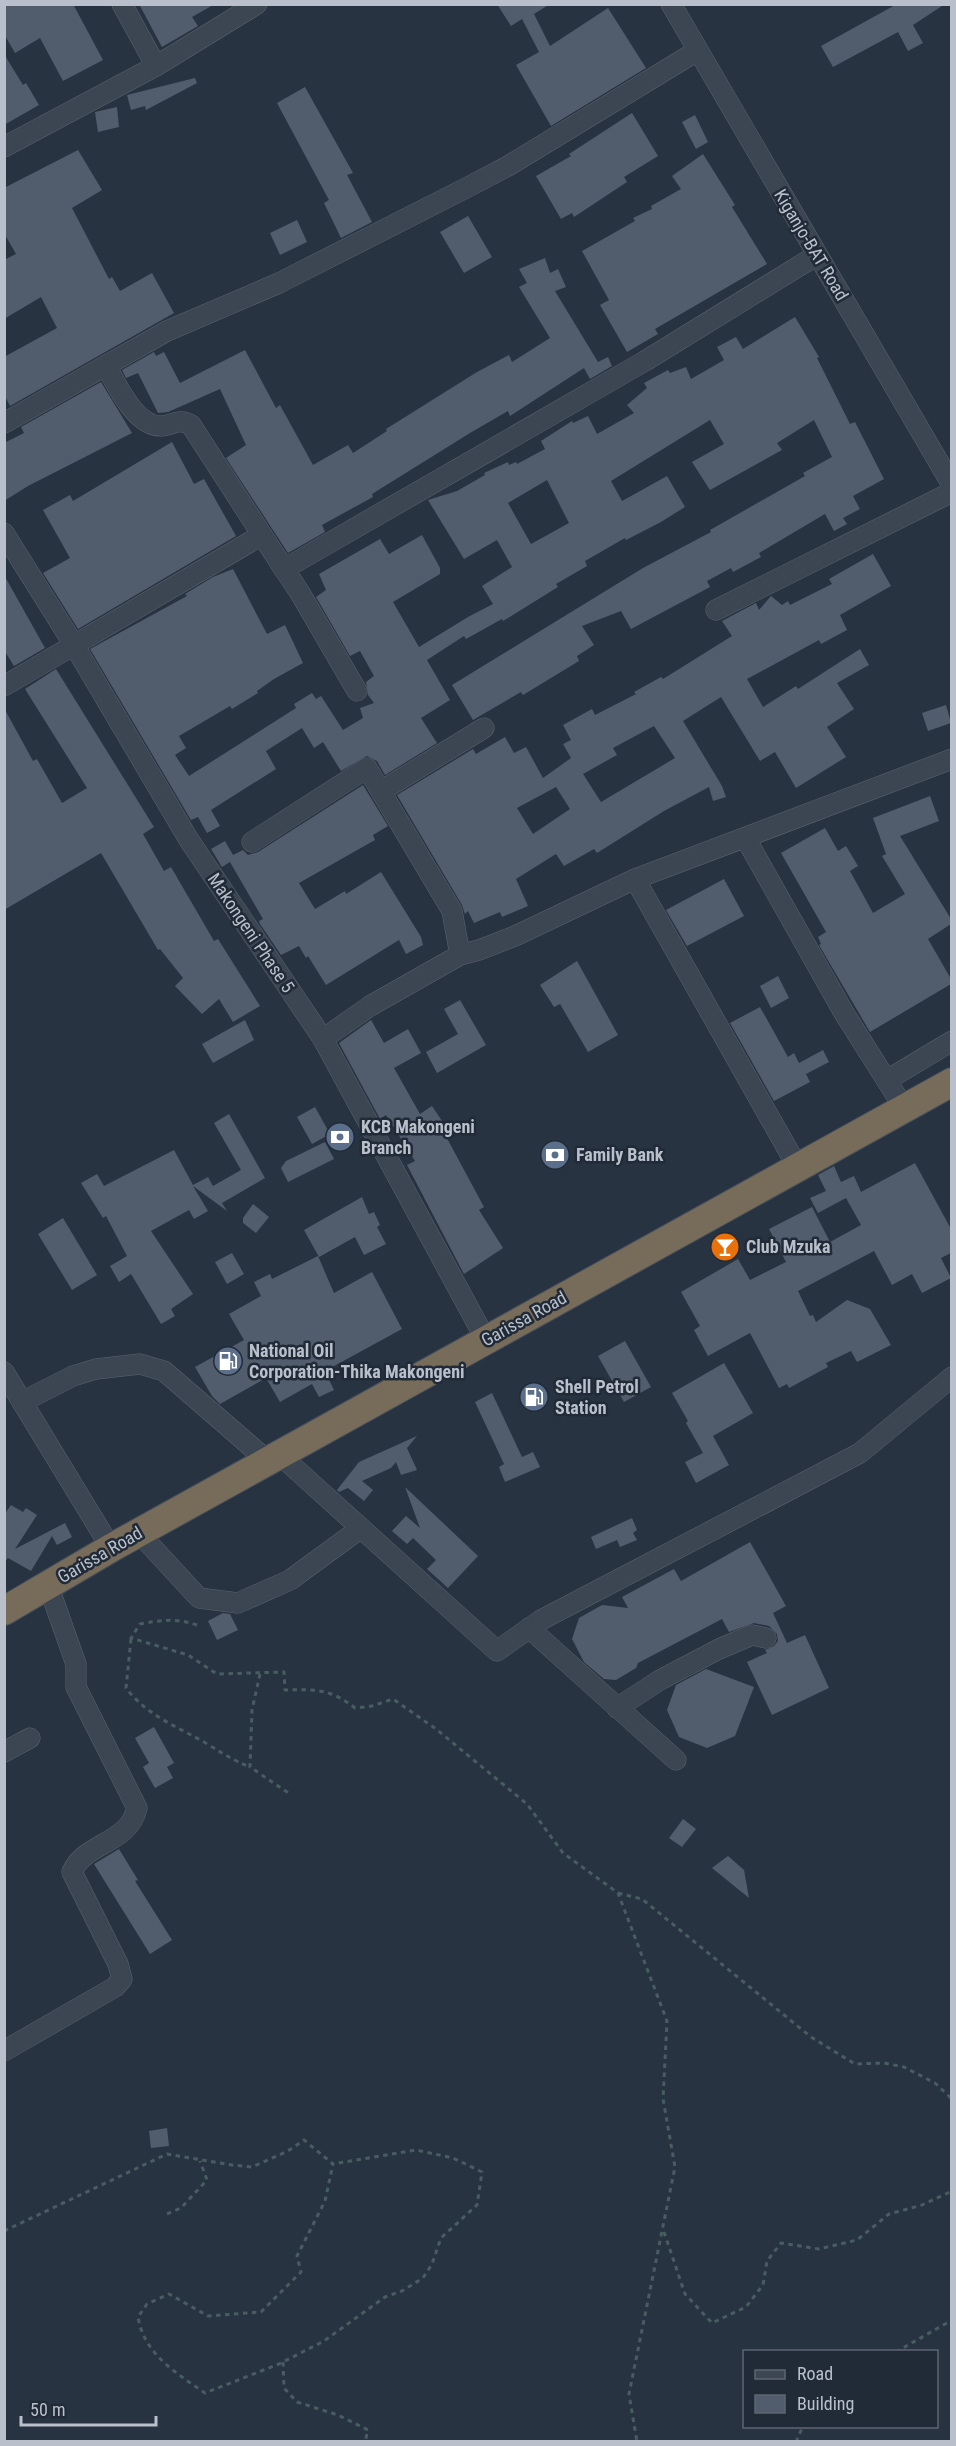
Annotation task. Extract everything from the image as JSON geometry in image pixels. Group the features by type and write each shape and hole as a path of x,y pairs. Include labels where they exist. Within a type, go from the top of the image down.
{"highway":[{"name":"Garissa Road","path":"4,1611 111,1548 951,1082"}],"street":[{"path":"122,4 156,66"},
{"path":"4,147 156,66 257,4"},
{"name":"Kiganjo-BAT Road","path":"671,4 951,485"},
{"path":"4,423 167,331 279,283 468,188 697,51"},
{"path":"284,569 645,361 817,255"},
{"path":"106,366 131,409 155,426 164,427 176,421 191,425 300,593 357,691"},
{"path":"716,610 951,492"},
{"name":"Makongeni Phase 5","path":"4,533 74,645 189,840 323,1039 486,1340"},
{"path":"4,686 262,535"},
{"path":"381,791 484,728"},
{"path":"323,1039 369,1006 460,955 515,936 635,879 746,839 951,759"},
{"path":"252,842 367,768 452,912 460,955"},
{"path":"746,839 844,1013 904,1108"},
{"path":"635,879 797,1167"},
{"path":"887,1080 951,1041"},
{"path":"22,1402 73,1376 96,1369 140,1364 164,1371 362,1528 497,1651 541,1620 861,1453 951,1377"},
{"path":"4,1372 111,1548"},
{"path":"140,1533 199,1598 238,1603 290,1580 362,1528"},
{"path":"4,2051 115,1987 122,1979 118,1964 72,1872 75,1864 84,1857 124,1832 134,1820 137,1808 76,1687 76,1664 48,1585"},
{"path":"529,1628 676,1760"},
{"path":"618,1708 660,1680 719,1649 752,1635 766,1638"},
{"path":"4,1752 30,1737"}],"path":[{"path":"197,1625 183,1621 164,1620 140,1624 131,1638 126,1688 136,1702 158,1718 209,1745 229,1759 250,1767 290,1794"},
{"path":"131,1638 188,1655 218,1674 284,1672 285,1690 318,1689 342,1698 355,1708 372,1706 393,1699 436,1729 527,1804 563,1853 618,1893 642,1899 811,2037 855,2064 904,2067 935,2083 951,2099"},
{"path":"250,1767 252,1710 260,1674"},
{"path":"618,1893 667,2021 663,2099 675,2167 629,2394 637,2442"},
{"path":"4,2231 167,2154 200,2161 252,2167 288,2151 304,2140 333,2164 416,2150 453,2158 482,2172 477,2205 441,2238 432,2264 423,2278 402,2291 384,2297 324,2341 283,2362 205,2393 166,2366 141,2334 138,2317 147,2304 169,2294 208,2316 261,2312 301,2272 297,2256 325,2201 333,2164"},
{"path":"168,2214 181,2208 207,2180 200,2161"},
{"path":"664,2229 685,2294 712,2322 746,2307 763,2285 767,2261 781,2243 819,2249 857,2240 889,2214 922,2205 951,2191"},
{"path":"899,2350 951,2320"},
{"path":"283,2362 284,2388 297,2402 338,2415 368,2430 365,2442"},
{"path":"796,2442 803,2428"}],"building":[{"path":"4,4 73,4 103,60 63,81 40,38 15,53 4,34"},
{"path":"139,4 215,4 192,17 198,26 162,47"},
{"path":"497,4 550,4 534,14 550,46 608,8 646,68 551,126 516,65 539,52 522,19 511,26"},
{"path":"897,4 945,4 913,25 923,43 908,51 898,32 833,67 821,46"},
{"path":"4,54 23,85 26,83 39,105 4,125"},
{"path":"195,78 197,83 146,110 145,106 131,110 127,95"},
{"path":"305,87 353,173 347,175 372,222 341,238 324,203 329,200 277,103"},
{"path":"117,107 119,127 98,132 95,112"},
{"path":"632,113 658,156 624,177 627,182 574,217 572,213 561,219 536,176 571,156 569,154"},
{"path":"695,115 708,142 696,149 682,122"},
{"path":"78,150 102,190 72,208 109,279 112,277 120,291 152,273 174,313 10,406 4,394 4,357 57,328 41,297 4,319 4,260 16,254 4,233 4,188"},
{"path":"703,154 735,205 732,207 767,264 655,329 658,334 627,352 600,305 609,300 582,251 635,221 633,218 652,209 651,206 681,189 672,176"},
{"path":"468,216 492,257 464,273 440,232"},
{"path":"297,220 307,242 280,255 270,233"},
{"path":"545,258 550,273 558,269 566,287 555,291 598,362 608,357 612,366 590,379 584,368 510,416 508,411 372,494 373,497 322,525 325,532 288,553 226,458 246,445 220,389 168,412 158,413 138,373 126,378 122,370 154,352 156,356 164,352 180,383 245,350 276,408 280,405 313,465 348,445 353,453 387,431 386,429 477,372 509,355 512,362 550,338 519,287 527,283 519,269"},
{"path":"795,317 819,357 817,358 850,424 855,422 884,479 853,496 860,509 843,518 847,524 834,531 825,514 759,553 761,557 733,572 731,568 707,581 710,587 631,629 621,611 582,626 594,645 577,656 579,661 523,695 521,692 473,720 452,685 643,568 711,532 710,530 805,476 803,473 832,457 814,420 777,443 782,450 710,490 692,462 724,444 710,420 611,481 622,501 667,476 685,507 585,561 587,566 556,584 558,587 503,621 502,619 466,639 464,636 427,660 450,700 421,718 437,743 385,775 377,761 367,756 341,771 323,742 314,748 302,728 266,751 276,769 211,810 220,826 207,833 198,817 191,820 90,649 187,596 185,594 213,577 233,569 267,634 285,625 303,663 274,679 257,691 258,693 232,709 230,706 179,736 186,748 175,755 189,776 296,708 294,704 312,693 316,699 321,696 343,730 363,718 360,708 374,703 368,695 366,682 374,676 360,651 350,656 316,597 326,590 319,574 380,539 389,554 422,535 440,568 440,574 393,602 419,647 493,604 482,586 512,567 497,540 464,559 428,500 457,491 485,475 484,473 508,462 509,465 516,462 517,464 545,449 541,441 572,421 573,423 588,416 597,434 634,413 627,405 647,388 644,383 668,370 670,373 686,367 691,379 724,360 717,347 736,337 743,349","holes":["547,480 569,523 531,544 508,503"]},
{"path":"101,382 132,433 28,486 4,501 4,443 24,433 21,427"},
{"path":"172,442 194,484 204,479 236,536 78,629 43,573 70,558 43,510 70,495 73,501"},
{"path":"873,554 891,586 840,615 847,630 821,644 819,640 747,679 763,707 796,686 798,689 860,649 869,665 837,683 854,709 827,727 846,757 796,788 775,752 760,761 721,697 683,721 722,786 726,797 713,801 709,787 664,811 597,853 594,849 564,866 556,854 516,879 528,906 502,917 500,912 474,923 468,911 465,914 462,905 397,795 473,749 476,754 505,737 514,753 526,747 543,778 571,758 563,744 571,740 563,725 592,709 595,715 636,694 634,692 661,677 663,679 732,636 722,621 756,603 759,610 771,596 782,605 788,601 790,605 832,584 829,579","holes":["654,726 675,758 601,802 583,774 617,755 613,748","556,787 570,809 533,834 517,808"]},
{"path":"4,575 45,648 14,666 4,650"},
{"path":"56,669 154,827 143,834 164,871 171,867 214,941 218,939 260,1006 233,1022 219,999 202,1014 175,986 183,978 160,949 158,950 101,853 4,910 4,708 33,761 37,759 62,803 87,788 25,689"},
{"path":"946,705 951,723 928,731 922,713"},
{"path":"363,785 388,826 373,835 375,840 299,883 315,909 345,891 346,894 381,872 421,937 423,945 406,954 399,940 326,985 299,946 281,955 260,924 259,921 263,919 230,862 222,867 211,849 225,841 233,855 243,850 248,855 258,852"},
{"path":"930,796 939,821 900,836 951,919 951,924 928,939 951,979 951,984 870,1032 819,945 821,944 818,937 826,932 781,853 825,828 838,851 846,846 858,866 850,871 873,913 905,894 882,856 886,854 873,818"},
{"path":"724,879 744,916 687,946 666,910"},
{"path":"577,961 618,1035 588,1052 560,1004 554,1007 540,985"},
{"path":"778,976 789,998 771,1008 760,986"},
{"path":"460,1000 486,1045 437,1073 426,1052 458,1034 444,1009"},
{"path":"760,1007 788,1057 794,1053 799,1063 823,1050 829,1062 806,1074 810,1082 774,1101 730,1023"},
{"path":"245,1020 254,1040 213,1063 202,1044"},
{"path":"371,1020 384,1043 408,1029 421,1053 394,1068 420,1114 432,1106 446,1127 442,1129 484,1207 479,1210 503,1248 464,1274 407,1165 415,1161 386,1115 380,1119 339,1043"},
{"path":"315,1107 330,1134 312,1144 297,1117"},
{"path":"229,1114 265,1178 222,1203 227,1211 193,1186 208,1211 194,1219 189,1210 151,1231 193,1294 171,1309 175,1316 161,1324 131,1274 119,1282 110,1266 127,1256 106,1216 103,1218 81,1183 97,1174 104,1186 174,1150 193,1185 208,1177 213,1186 241,1170 214,1123"},
{"path":"325,1142 334,1159 288,1182 281,1168 286,1161"},
{"path":"915,1163 951,1229 951,1253 941,1258 951,1278 922,1293 912,1274 892,1285 874,1251 798,1291 810,1316 813,1315 816,1322 847,1300 870,1309 891,1345 857,1362 851,1351 826,1363 828,1367 789,1388 787,1384 779,1388 750,1333 708,1356 694,1330 700,1326 681,1292 738,1259 750,1280 786,1262 769,1229 812,1207 830,1242 861,1225 846,1198 818,1213 810,1198 826,1191 818,1175 834,1166 841,1182 854,1176 861,1192"},
{"path":"362,1197 369,1214 374,1212 380,1225 377,1227 386,1244 364,1255 355,1237 319,1257 304,1230"},
{"path":"253,1204 269,1217 256,1233 243,1223 243,1218"},
{"path":"63,1218 97,1275 72,1290 38,1234"},
{"path":"232,1253 244,1274 227,1284 215,1262"},
{"path":"318,1256 334,1293 372,1272 402,1329 325,1371 334,1390 319,1397 312,1384 280,1402 266,1378 220,1404 212,1396 195,1367 244,1340 229,1314 261,1296 254,1282 270,1274 272,1279"},
{"path":"625,1341 651,1387 624,1402 598,1356"},
{"path":"724,1363 753,1413 713,1436 729,1465 696,1483 685,1462 703,1453 672,1393"},
{"path":"492,1393 522,1457 533,1452 540,1467 505,1482 499,1467 504,1464 475,1402"},
{"path":"417,1436 407,1448 417,1470 401,1475 396,1462 391,1468 362,1481 373,1490 364,1501 348,1488 339,1492 337,1490 359,1462"},
{"path":"405,1487 478,1556 448,1588 427,1569 436,1560 413,1538 407,1544 392,1531 406,1516 420,1528"},
{"path":"11,1505 23,1512 26,1508 37,1515 15,1549 65,1523 72,1537 57,1545 52,1536 31,1571 8,1558 4,1563 4,1515"},
{"path":"632,1518 637,1530 633,1533 637,1540 620,1547 617,1540 596,1549 591,1537"},
{"path":"750,1542 786,1606 773,1613 787,1643 805,1635 829,1688 772,1715 747,1662 767,1653 765,1650 774,1646 778,1641 777,1634 769,1626 754,1623 729,1632 722,1619 638,1663 636,1668 616,1680 604,1679 584,1662 572,1639 579,1618 602,1605 628,1608 622,1597 674,1569 681,1581"},
{"path":"223,1613 230,1614 238,1630 217,1640 208,1621"},
{"path":"706,1669 754,1687 735,1736 707,1748 679,1737 667,1710 676,1685"},
{"path":"154,1727 174,1763 167,1767 173,1778 155,1788 143,1767 149,1763 135,1738"},
{"path":"683,1819 696,1829 682,1847 669,1838"},
{"path":"119,1849 138,1880 135,1881 172,1940 150,1954 94,1864"},
{"path":"728,1856 744,1870 749,1898 712,1868"},
{"path":"167,2128 169,2146 151,2148 149,2131"}],"place":[{"name":"KCB Makongeni Branch","path":"340,1137"},
{"name":"Family Bank","path":"555,1155"},
{"name":"Club Mzuka","path":"725,1247"},
{"name":"National Oil Corporation-Thika Makongeni","path":"228,1361"},
{"name":"Shell Petrol Station","path":"534,1397"}]}
